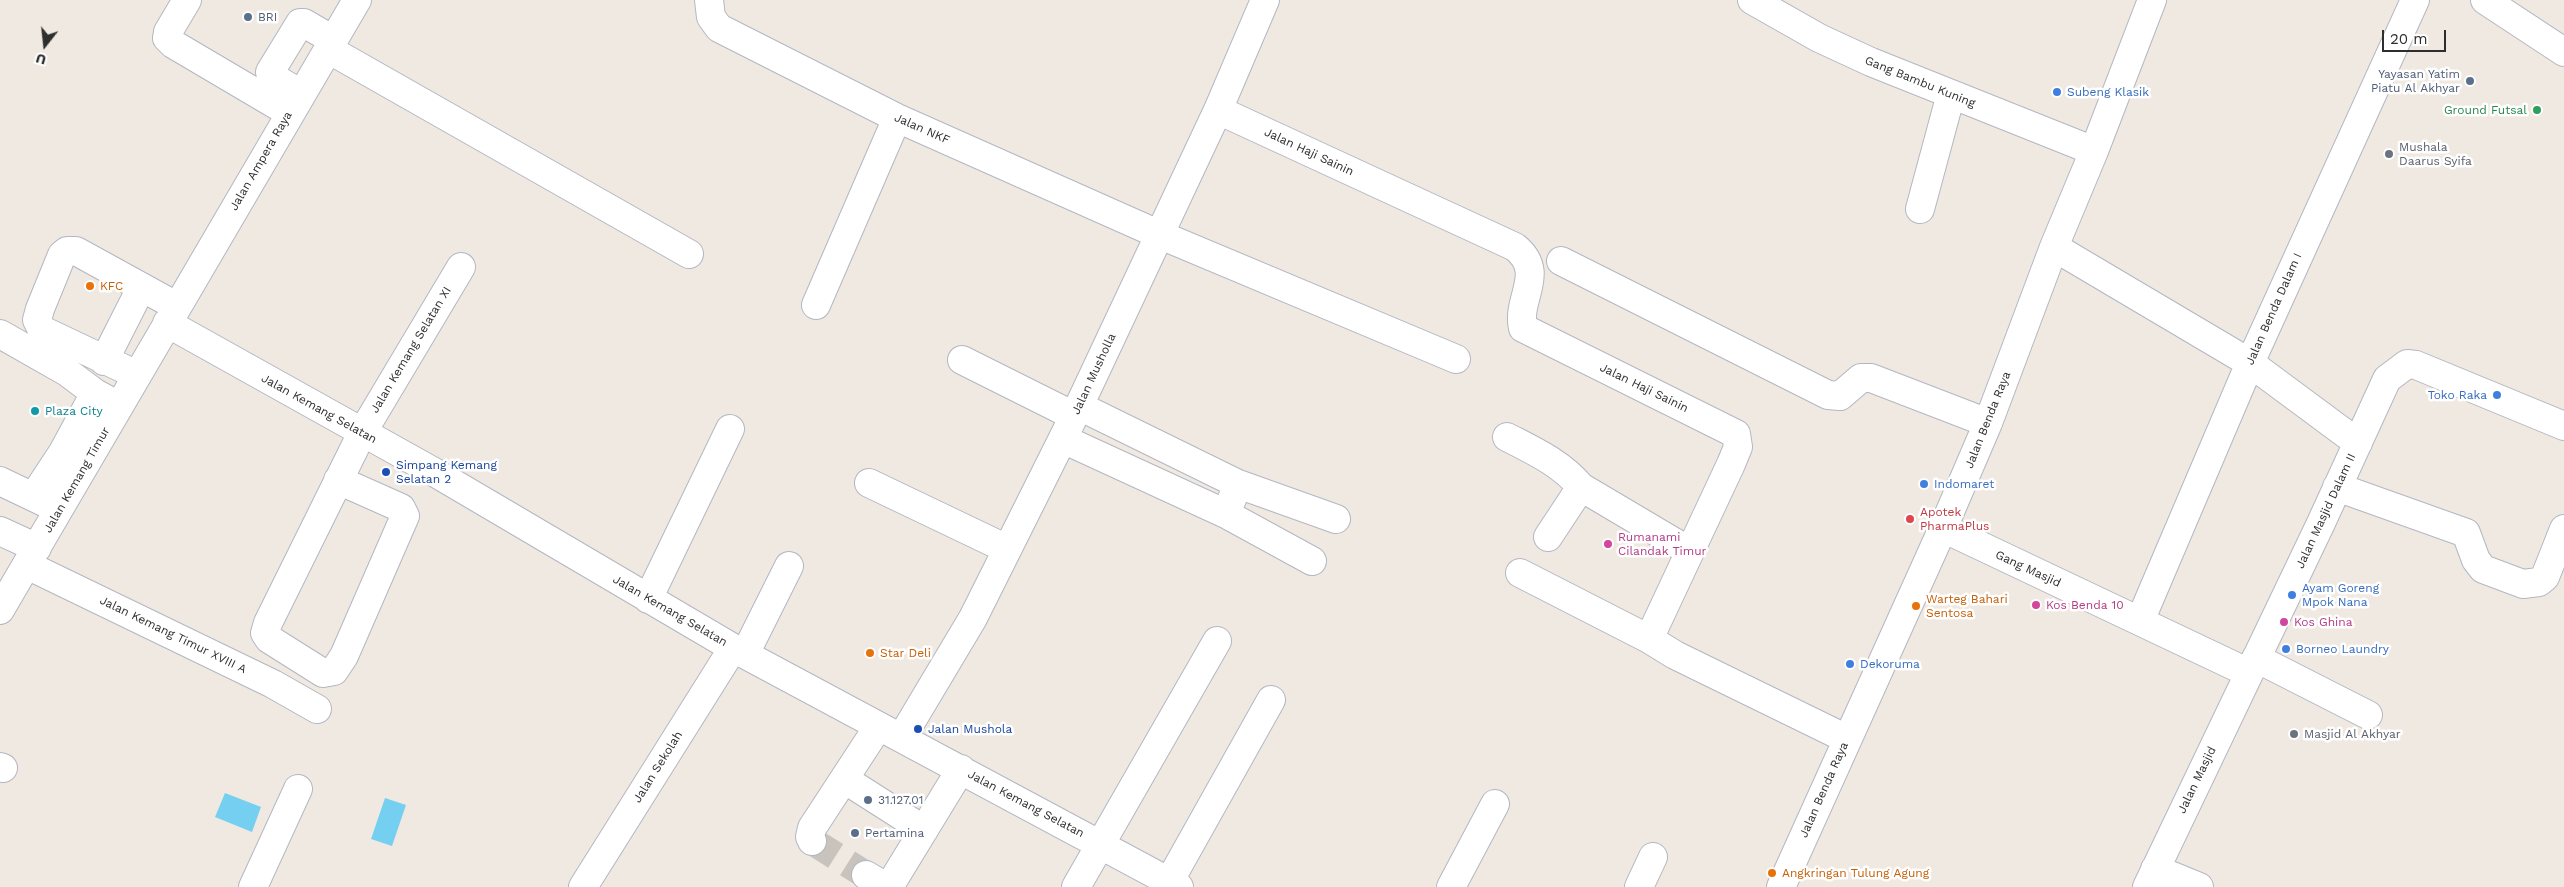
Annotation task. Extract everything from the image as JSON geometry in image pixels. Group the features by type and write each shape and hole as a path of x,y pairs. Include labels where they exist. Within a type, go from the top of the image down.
{"street":[{"path":"187,0 168,32 167,38 173,44 295,103"},
{"name":"Jalan Ampera Raya","path":"172,315 357,0"},
{"name":"Jalan NKF","path":"709,0 711,17 719,28 897,118 1158,234 1456,359"},
{"name":"Gang Bambu Kuning","path":"1752,0 1819,38 1951,94 2094,151"},
{"name":"Jalan Benda Raya","path":"1781,887 1944,528 1988,423 2054,248 2094,151 2152,0"},
{"name":"Jalan Benda Dalam I","path":"2140,621 2250,363 2368,108 2415,0"},
{"path":"2485,0 2564,52"},
{"name":"Jalan Musholla","path":"812,841 810,837 812,828 844,779 890,732 973,618 1072,421 1158,234 1218,110 1257,3"},
{"path":"295,103 271,76 270,72 300,23 304,23 330,44 387,80 689,254"},
{"path":"1920,209 1951,94"},
{"name":"Jalan Haji Sainin","path":"1218,110 1515,247 1524,254 1530,268 1522,328 1736,434 1738,447 1734,458 1649,639"},
{"path":"816,305 897,118"},
{"path":"2054,248 2250,363 2358,442"},
{"name":"Jalan Kemang Selatan","path":"104,361 42,330 37,320 62,255 67,251 76,252 141,288 172,315 362,433 434,472 648,599 739,651 1174,884"},
{"path":"1561,261 1828,394 1840,396 1861,378 1871,378 1988,423"},
{"name":"Jalan Kemang Selatan XI","path":"338,480 401,508 406,516 344,656 334,671 323,673 269,639 266,633 338,480 362,433 461,267"},
{"path":"137,375 104,361 141,288"},
{"name":"Jalan Kemang Timur","path":"0,610 172,315"},
{"path":"0,334 67,372 95,393 120,406"},
{"path":"962,360 1072,421 1226,514 1312,561"},
{"name":"Jalan Masjid Dalam II","path":"2252,666 2387,380 2407,364 2416,365 2564,426"},
{"path":"34,496 63,452 95,393"},
{"path":"1072,421 1336,519"},
{"path":"648,599 730,429"},
{"path":"1506,437 1566,470 1581,487 1689,551"},
{"path":"0,481 60,510"},
{"path":"869,483 1007,549"},
{"path":"1226,514 1238,484"},
{"path":"1548,537 1581,487"},
{"path":"2337,488 2466,533 2479,566 2488,572 2523,584 2539,582 2545,577 2564,529"},
{"name":"Gang Masjid","path":"1944,528 2140,621 2368,715"},
{"name":"Jalan Kemang Timur XVIII A","path":"0,531 32,556 317,709"},
{"name":"Jalan Sekolah","path":"583,887 739,651 789,566"},
{"path":"1520,573 1649,639 1675,655 1847,739"},
{"path":"1076,887 1217,641"},
{"name":"Jalan Masjid","path":"2151,878 2252,666"},
{"path":"1174,884 1271,700"},
{"path":"880,883 924,830 961,769"},
{"path":"844,779 924,830"},
{"path":"253,887 298,789"},
{"path":"1451,887 1495,804"},
{"path":"1639,887 1653,857"},
{"path":"2151,878 2199,887"}],"water":[{"path":"225,793 261,807 252,832 215,817"},
{"path":"385,798 406,805 392,846 371,839"}],"tunnel":[{"path":"812,841 866,875"}],"place":[{"name":"BRI","path":"248,17"},
{"name":"Yayasan Yatim Piatu Al Akhyar","path":"2470,81"},
{"name":"Subeng Klasik","path":"2057,92"},
{"name":"Ground Futsal","path":"2537,110"},
{"name":"Mushala Daarus Syifa","path":"2389,154"},
{"name":"KFC","path":"90,286"},
{"name":"Toko Raka","path":"2497,395"},
{"name":"Plaza City","path":"35,411"},
{"name":"Simpang Kemang Selatan 2","path":"386,472"},
{"name":"Indomaret","path":"1924,484"},
{"name":"Apotek PharmaPlus","path":"1910,519"},
{"name":"Rumanami Cilandak Timur","path":"1608,544"},
{"name":"Ayam Goreng Mpok Nana","path":"2292,595"},
{"name":"Kos Benda 10","path":"2036,605"},
{"name":"Warteg Bahari Sentosa","path":"1916,606"},
{"name":"Kos Ghina","path":"2284,622"},
{"name":"Borneo Laundry","path":"2286,649"},
{"name":"Star Deli","path":"870,653"},
{"name":"Dekoruma","path":"1850,664"},
{"name":"Jalan Mushola","path":"918,729"},
{"name":"Masjid Al Akhyar","path":"2294,734"},
{"name":"31.127.01","path":"868,800"},
{"name":"Pertamina","path":"855,833"},
{"name":"Angkringan Tulung Agung","path":"1772,873"}]}
